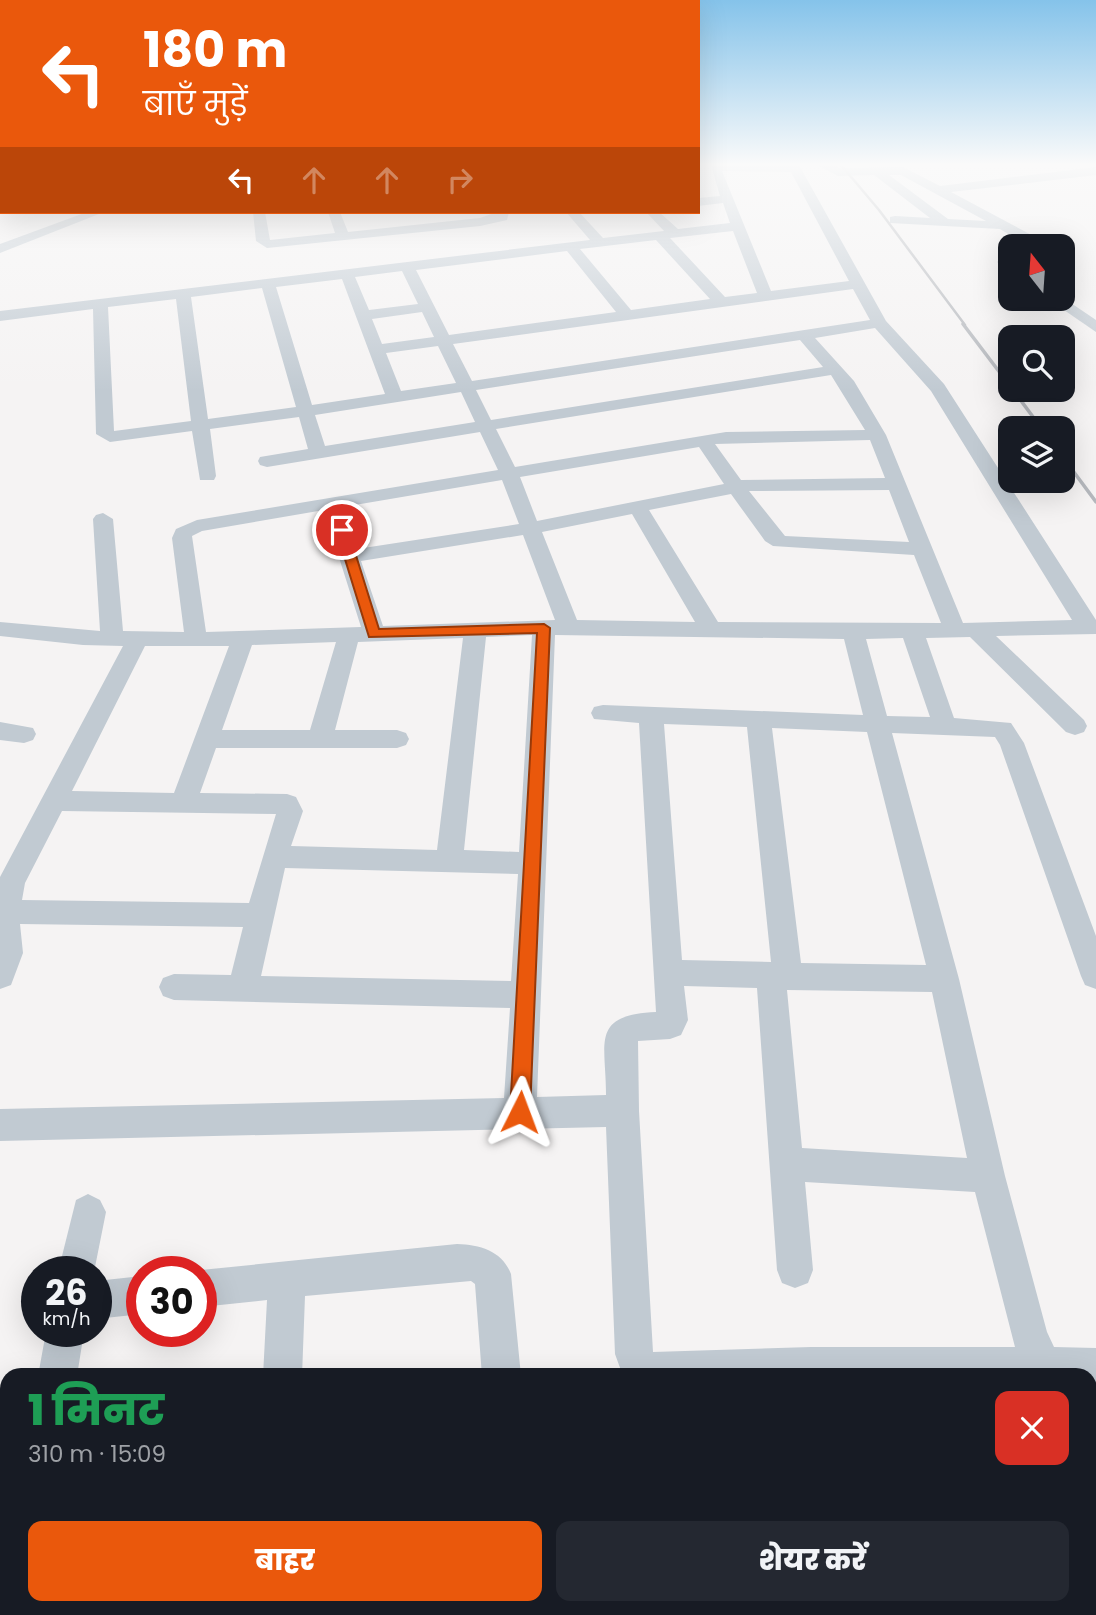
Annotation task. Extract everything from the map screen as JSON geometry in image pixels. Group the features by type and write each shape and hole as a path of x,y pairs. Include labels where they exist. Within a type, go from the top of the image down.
{"street":[{"path":"0,249 23,240"},
{"path":"263,240 267,244 302,240"},
{"path":"0,316 622,240"},
{"path":"671,240 719,300"},
{"path":"744,240 765,295"},
{"path":"833,240 879,323 938,388 1092,627"},
{"path":"571,247 625,313"},
{"path":"407,266 509,472 530,528 556,628 532,863 520,1112"},
{"path":"347,274 395,397"},
{"path":"268,284 318,453"},
{"path":"378,349 719,300 856,284"},
{"path":"183,294 207,476"},
{"path":"100,304 106,436 306,411 879,323"},
{"path":"364,315 427,307"},
{"path":"1074,312 1096,327"},
{"path":"803,334 855,395 877,435 925,549 965,631 1075,726"},
{"path":"267,461 834,370"},
{"path":"196,640 183,533 197,526 703,440 754,434 877,435"},
{"path":"703,440 772,537 785,545 925,549"},
{"path":"352,556 530,528 735,487 783,483 896,484"},
{"path":"332,504 352,556 374,634"},
{"path":"637,506 711,630"},
{"path":"103,519 112,639"},
{"path":"0,629 39,635 112,639 243,640 556,628 853,632 1092,627"},
{"path":"449,861 475,631"},
{"path":"912,631 945,726"},
{"path":"853,632 944,979 988,1176 1029,1335 1043,1368"},
{"path":"320,739 349,635"},
{"path":"0,976 10,942 5,912 11,883 138,639"},
{"path":"184,802 243,640"},
{"path":"603,713 1002,729 1009,736 1096,976"},
{"path":"641,1368 634,1354 622,1111 622,1033 629,1027 670,1025 672,1020 651,716"},
{"path":"759,721 780,976 786,1164 794,1270"},
{"path":"207,739 397,738"},
{"path":"52,801 287,804 290,811 274,857 243,989"},
{"path":"274,857 532,863"},
{"path":"5,912 261,915"},
{"path":"668,973 944,979"},
{"path":"174,987 526,995"},
{"path":"0,1125 204,1123 622,1111"},
{"path":"786,1164 988,1176"},
{"path":"79,1256 88,1212"},
{"path":"217,1287 457,1262 477,1263 493,1274 501,1368"},
{"path":"282,1368 287,1280"},
{"path":"58,1368 62,1347"}],"railway":[{"path":"902,240 965,325"},
{"path":"963,324 998,370"},
{"path":"1022,402 1032,416"},
{"path":"1075,474 1096,502"}],"route":[{"path":"342,530 374,634 544,628 520,1112"}]}
